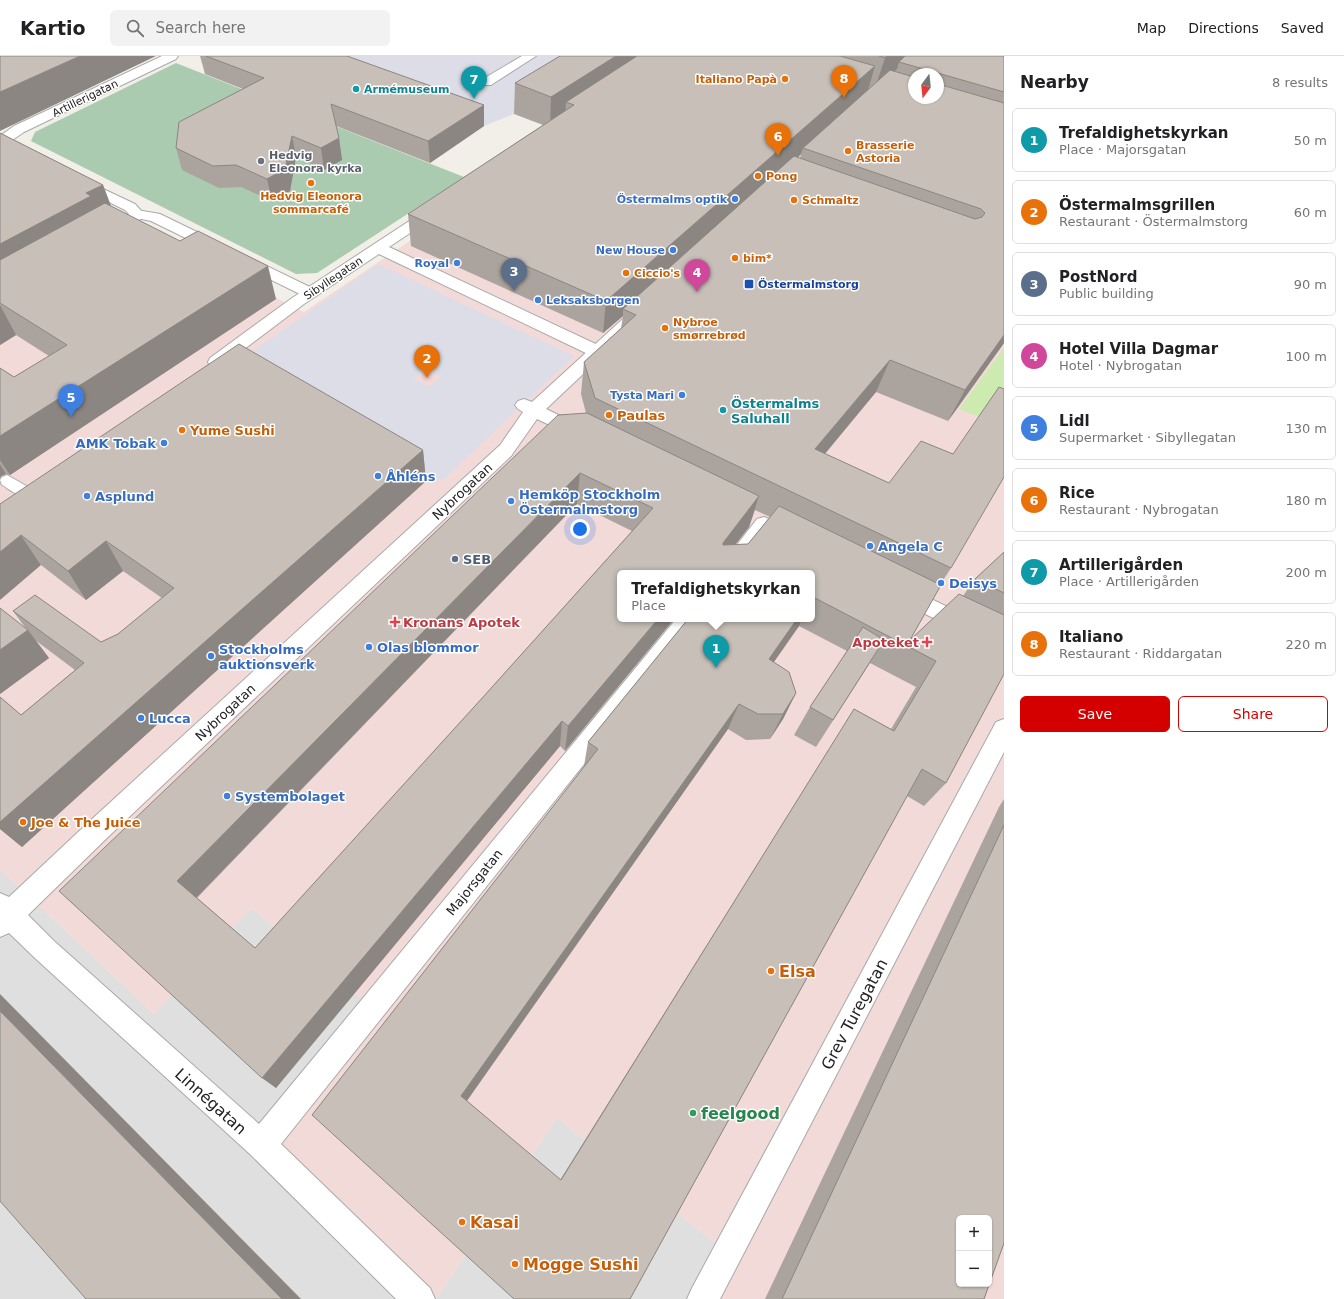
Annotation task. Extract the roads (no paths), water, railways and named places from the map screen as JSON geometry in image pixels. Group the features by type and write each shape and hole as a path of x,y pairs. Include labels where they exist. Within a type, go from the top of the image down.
{"street":[{"name":"Artillerigatan","path":"4,144 19,129 172,56"},
{"path":"487,82 530,56"},
{"path":"68,176 130,207 137,214 155,217 310,293"},
{"name":"Sibyllegatan","path":"206,368 310,293 443,205"},
{"path":"95,241 129,222 137,214"},
{"path":"378,248 596,351"},
{"name":"Nybrogatan","path":"3,915 505,451 529,408 654,299"},
{"path":"529,408 597,441"},
{"path":"10,503 32,487"},
{"path":"727,570 756,520 794,539"},
{"path":"883,584 1004,644"},
{"name":"Majorsgatan","path":"261,1145 686,622"},
{"name":"Grev Turegatan","path":"703,1299 1004,729"},
{"name":"Linnégatan","path":"3,915 45,950 261,1145 419,1299"}],"lane":[{"path":"8,481 32,487"}],"place":[{"name":"Italiano Papà","path":"785,79"},
{"name":"Armémuseum","path":"356,89"},
{"name":"Italiano","path":"844,98"},
{"name":"Artillerigården","path":"474,99"},
{"name":"Brasserie Astoria","path":"848,151"},
{"name":"Rice","path":"778,156"},
{"name":"Hedvig Eleonora kyrka","path":"261,161"},
{"name":"Pong","path":"758,176"},
{"name":"Hedvig Eleonora sommarcafé","path":"311,183"},
{"name":"Östermalms optik","path":"735,199"},
{"name":"Schmaltz","path":"794,200"},
{"name":"New House","path":"673,250"},
{"name":"bim*","path":"735,258"},
{"name":"Royal","path":"457,263"},
{"name":"Ciccio's","path":"626,273"},
{"name":"Östermalmstorg","path":"749,284"},
{"name":"PostNord","path":"514,291"},
{"name":"Hotel Villa Dagmar","path":"697,292"},
{"name":"Leksaksborgen","path":"538,300"},
{"name":"Nybroe smørrebrød","path":"665,328"},
{"name":"Östermalmsgrillen","path":"427,378"},
{"name":"Tysta Mari","path":"682,395"},
{"name":"Östermalms Saluhall","path":"723,410"},
{"name":"Paulas","path":"609,415"},
{"name":"Lidl","path":"71,417"},
{"name":"Yume Sushi","path":"182,430"},
{"name":"AMK Tobak","path":"164,443"},
{"name":"Åhléns","path":"378,476"},
{"name":"Asplund","path":"87,496"},
{"name":"Hemköp Stockholm Östermalmstorg","path":"511,501"},
{"name":"Angela C","path":"870,546"},
{"name":"SEB","path":"455,559"},
{"name":"Deisys","path":"941,583"},
{"name":"Kronans Apotek","path":"395,622"},
{"name":"Apoteket","path":"927,642"},
{"name":"Olas blommor","path":"369,647"},
{"name":"Stockholms auktionsverk","path":"211,656"},
{"name":"Trefaldighetskyrkan","path":"716,668"},
{"name":"Lucca","path":"141,718"},
{"name":"Systembolaget","path":"227,796"},
{"name":"Joe & The Juice","path":"23,822"},
{"name":"Elsa","path":"771,971"},
{"name":"feelgood","path":"693,1113"},
{"name":"Kasai","path":"462,1222"},
{"name":"Mogge Sushi","path":"515,1264"}]}
